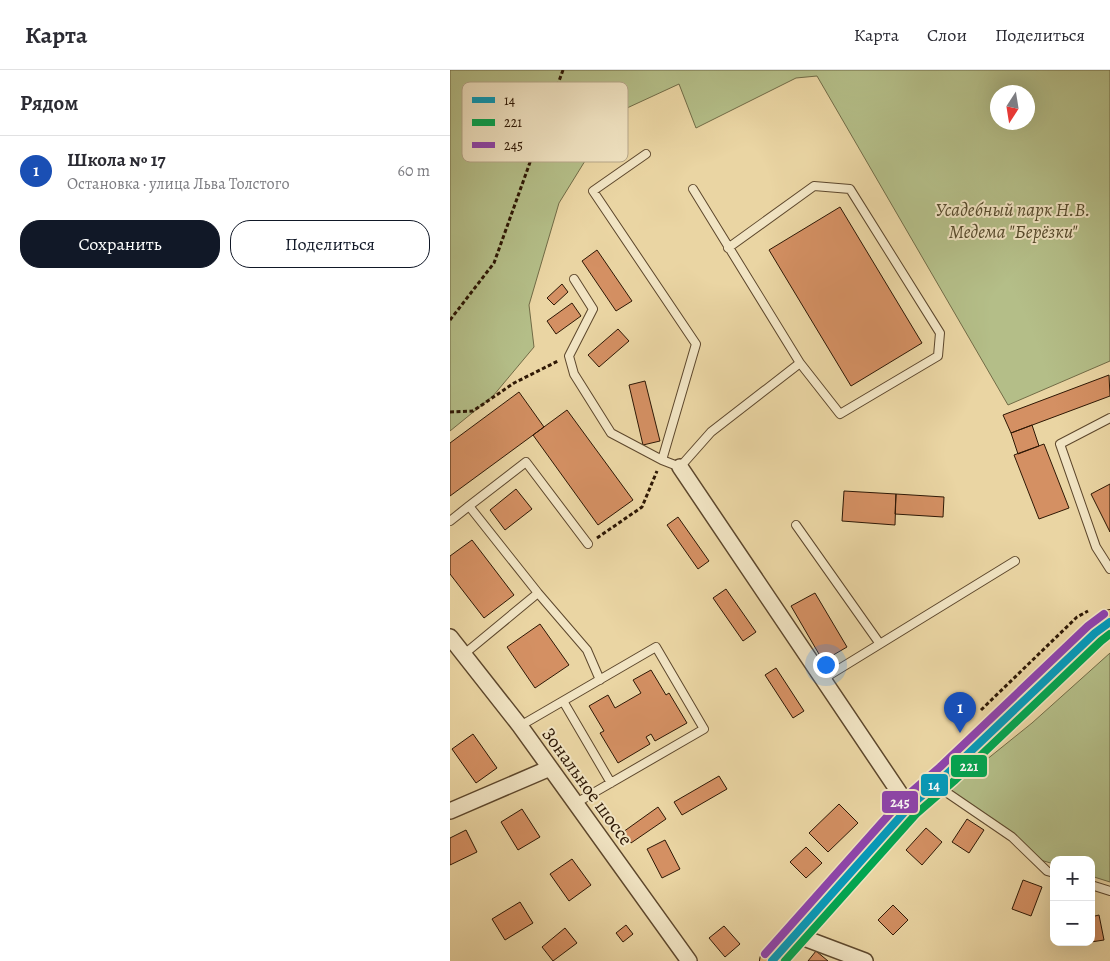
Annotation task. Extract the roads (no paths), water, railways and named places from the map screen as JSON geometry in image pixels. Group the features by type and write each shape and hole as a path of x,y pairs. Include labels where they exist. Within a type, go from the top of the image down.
{"main road":[{"path":"772,961 909,807 1095,633 1102,615"}],"street":[{"path":"680,468 909,807"},
{"name":"Зональное шоссе","path":"450,637 520,726 689,961"},
{"path":"450,811 550,768"},
{"path":"796,935 865,961"}],"lane":[{"path":"646,154 593,191 696,344 662,460"},
{"path":"693,189 728,248 800,362 840,414 938,356 940,332 850,189 814,186 728,248"},
{"path":"574,278 593,309 569,356 574,374 611,433 680,468 711,432 800,362"},
{"path":"1110,418 1060,444 1096,547 1110,569"},
{"path":"450,521 526,462 588,544"},
{"path":"469,506 538,593 587,650 600,680"},
{"path":"796,525 880,644"},
{"path":"824,680 1015,561"},
{"path":"463,654 538,593"},
{"path":"520,726 656,647 704,729 576,803"},
{"path":"563,701 611,783"},
{"path":"936,783 1012,837 1050,872"},
{"path":"1095,886 1110,891"}],"place":[{"name":"Школа № 17","path":"960,733"}],"park label":[{"name":"Усадебный парк Н.В. Медема \"Берёзки\"","path":"1013,220"}]}
